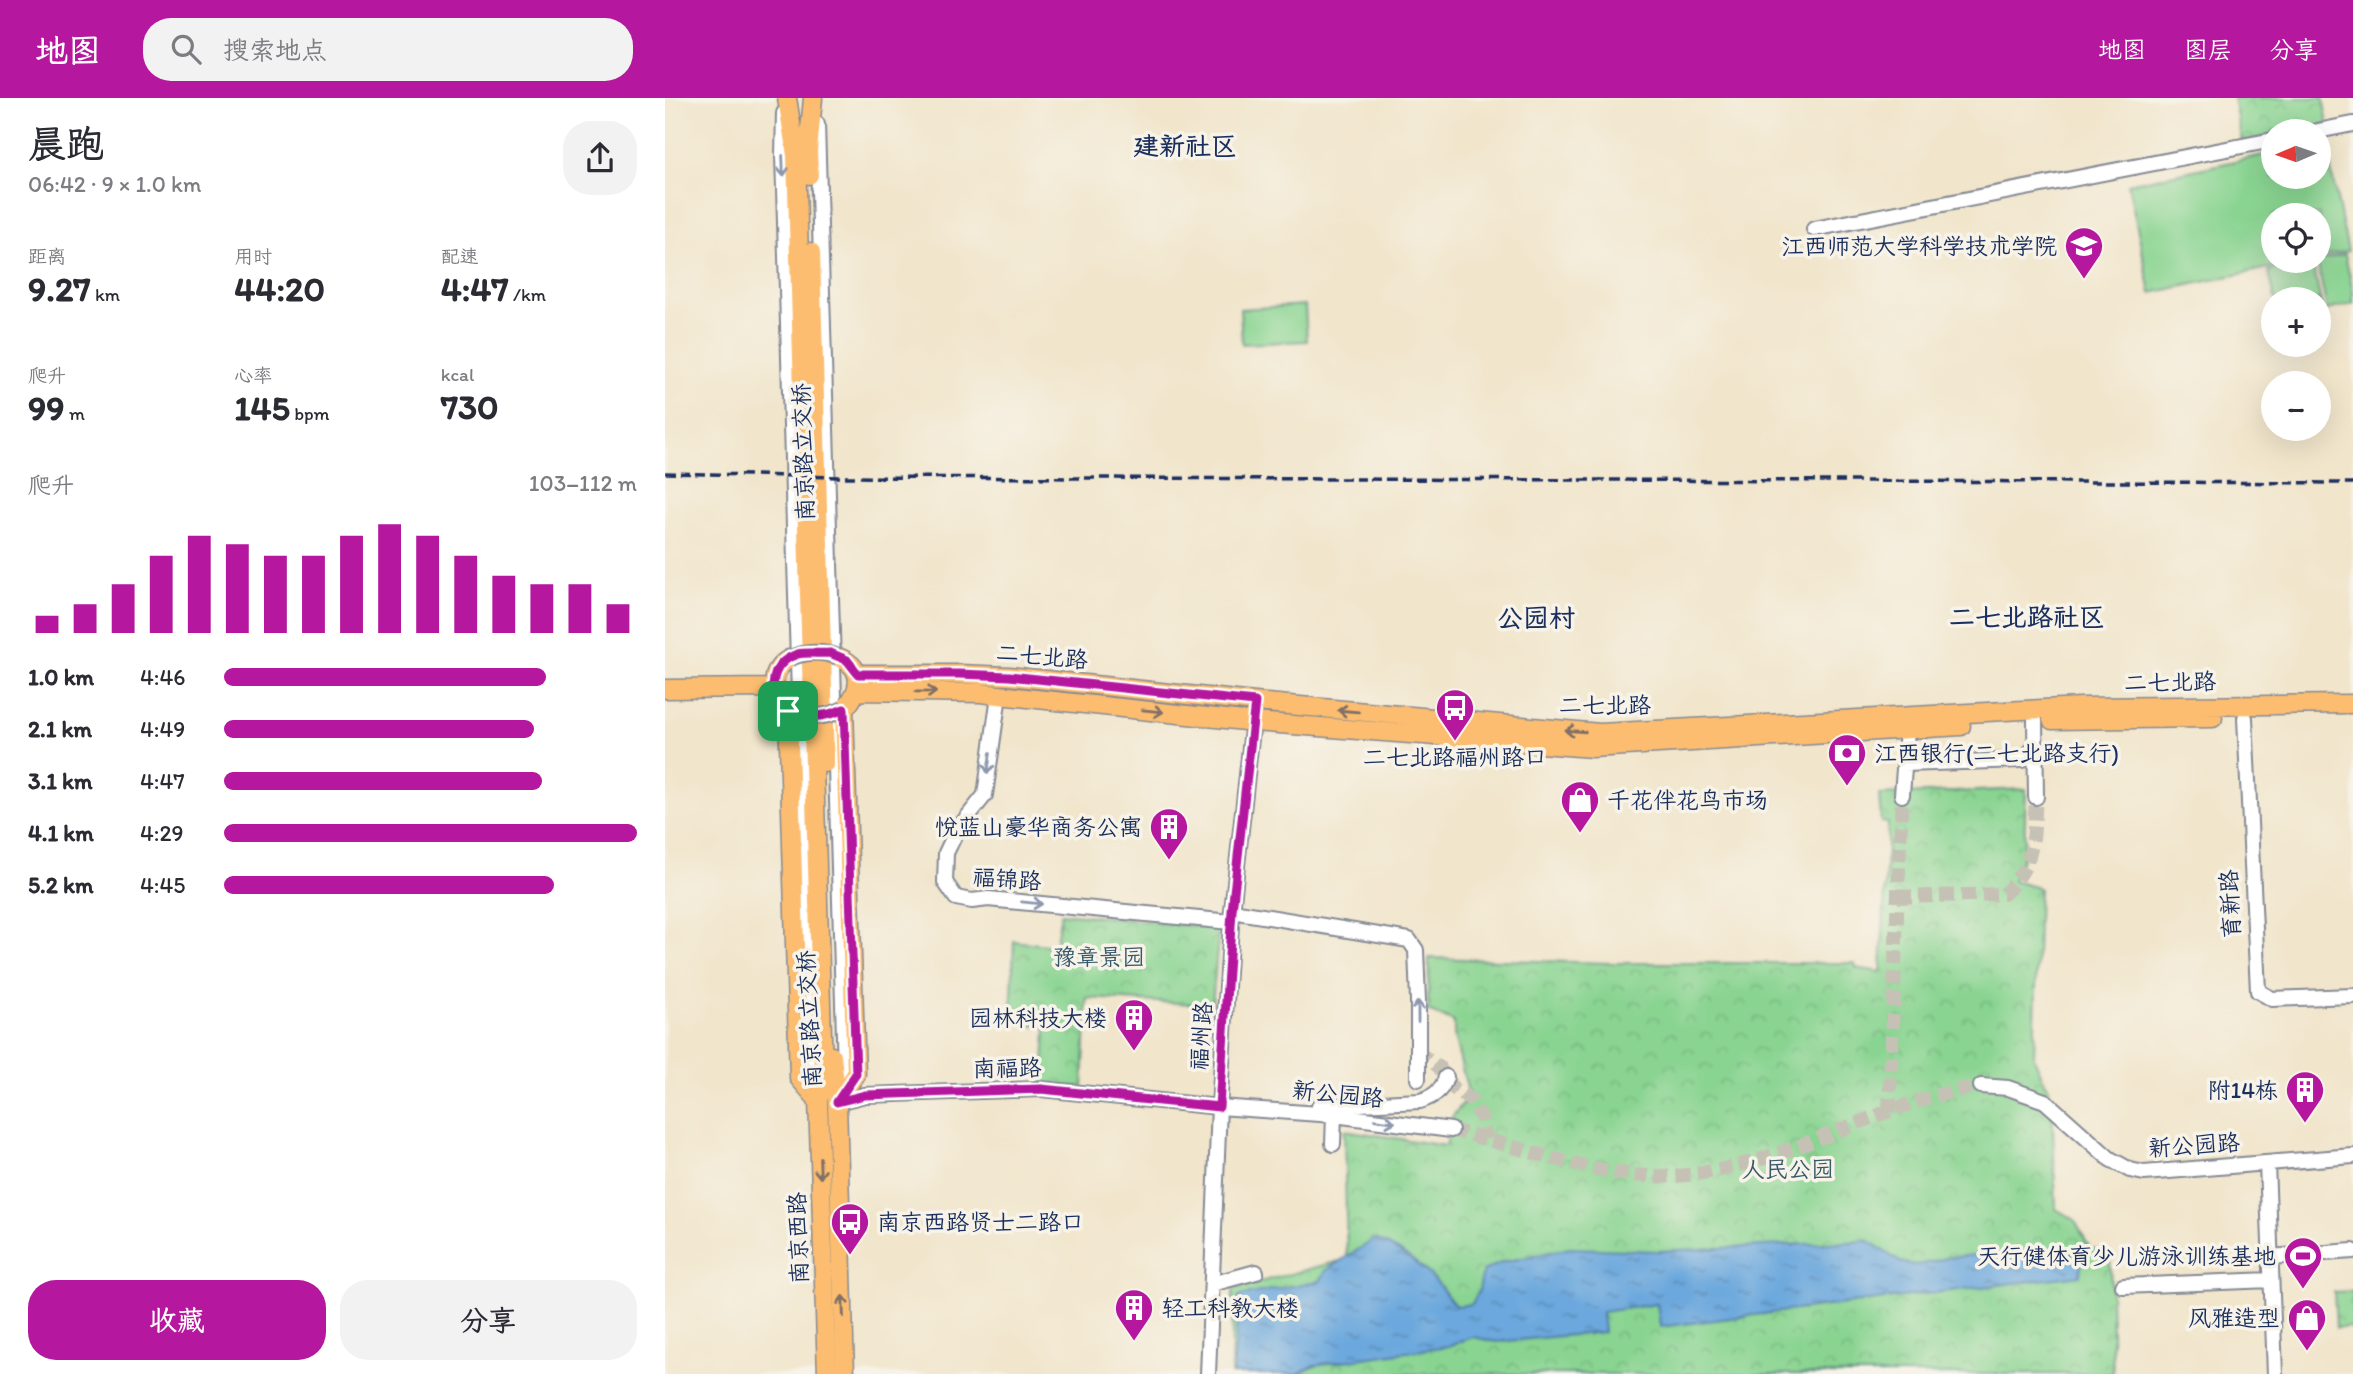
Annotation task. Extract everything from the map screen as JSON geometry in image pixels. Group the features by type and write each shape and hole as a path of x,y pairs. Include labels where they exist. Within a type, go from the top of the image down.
{"main road":[{"name":"南京路立交桥","path":"785,98 796,155 823,1071 818,1100"},
{"name":"南京路立交桥","path":"814,98 808,152 833,1070 837,1102"},
{"path":"837,1102 856,1074 844,709 858,682 847,660 838,657"},
{"path":"789,659 776,672 774,688 777,700 788,711 799,1078 818,1100"},
{"name":"二七北路","path":"858,682 959,674 1009,676 1255,702 1599,733 2080,707 2353,704"},
{"name":"二七北路","path":"858,682 1254,722 1592,748 2035,720 2353,716"},
{"path":"665,689 774,688"},
{"name":"南京西路","path":"818,1100 827,1374"},
{"name":"南京西路","path":"837,1102 845,1374"}],"street":[{"path":"2331,128 2353,124"},
{"path":"1814,229 2261,142"},
{"path":"789,659 798,654 830,653 838,657"},
{"name":"福锦路","path":"999,695 985,795 957,830 946,853 945,882 956,898 1232,916 1409,940 1416,950 1418,1079"},
{"name":"福州路","path":"1208,1374 1219,1107 1232,916 1255,702"},
{"path":"788,711 800,716 828,716 844,709"},
{"name":"育新路","path":"2245,718 2257,991 2272,999 2353,996"},
{"path":"2035,720 2036,797"},
{"path":"1902,795 1907,729"},
{"path":"1904,764 2022,760 2035,747"},
{"path":"1257,1109 1420,1101 1433,1097 1443,1086 1446,1077"},
{"name":"新公园路","path":"1981,1086 2008,1088 2045,1101 2111,1159 2130,1170 2144,1173 2353,1156"},
{"name":"南福路","path":"837,1102 865,1095 1041,1089 1219,1107"},
{"name":"新公园路","path":"1219,1107 1334,1115 1451,1130"},
{"path":"1333,1144 1334,1115"},
{"path":"2267,1163 2275,1374"},
{"path":"2270,1257 2353,1251"},
{"path":"1212,1284 1256,1272"},
{"path":"2123,1286 2271,1280"}],"green space":[{"path":"2233,98 2323,98 2327,119 2261,119 2261,138 2242,142"},
{"path":"2261,156 2261,189 2331,189 2331,170 2348,251 2331,255 2331,203 2261,203 2261,270 2151,293 2128,184"},
{"path":"2345,254 2353,304 2331,309 2331,287 2322,287 2319,273 2331,273 2331,258"},
{"path":"2269,273 2315,273 2318,287 2272,287"},
{"path":"1305,305 1307,341 1242,344 1240,309"},
{"name":"人民公园","path":"2026,789 2024,854 2013,881 2039,888 2034,1058 2052,1098 2056,1209 2075,1220 2090,1248 2110,1252 2113,1374 1231,1374 1233,1289 1347,1259 1344,1130 1446,1146 1452,1117 1469,1096 1454,1036 1454,1022 1428,1011 1429,958 1610,963 1855,963 1856,968 1881,972 1888,823 1881,822 1879,795"},
{"name":"豫章景园","path":"1061,913 1219,928 1212,1005 1087,998 1083,1087 1043,1086 1046,1027 1011,1023 1014,941 1055,946"},
{"path":"2353,1291 2353,1327 2336,1328 2334,1292"}],"water":[{"path":"1375,1239 1399,1251 1422,1268 1456,1306 1472,1304 1479,1290 1483,1271 1503,1262 1570,1248 1658,1251 1869,1241 1900,1262 1914,1265 1950,1257 2052,1250 2082,1255 2080,1275 1660,1327 1657,1304 1602,1312 1604,1332 1497,1342 1473,1337 1449,1346 1315,1365 1297,1374 1233,1374 1239,1296 1320,1281 1326,1270"}],"tunnel":[{"path":"1889,1112 1902,795"},
{"path":"1898,897 2004,894 2022,872 2031,850 2036,797"},
{"path":"1417,1052 1439,1067 1453,1088 1470,1099 1482,1119 1486,1139"},
{"path":"1451,1130 1592,1168 1649,1176 1675,1176 1715,1171 1754,1161 1904,1106 1981,1086"}],"railway":[{"path":"665,473 838,477 2353,483"}],"place":[{"name":"江西师范大学科学技术学院","path":"2084,280"},
{"name":"二七北路福州路口","path":"1455,742"},
{"name":"江西银行(二七北路支行)","path":"1847,787"},
{"name":"千花伴花鸟市场","path":"1580,834"},
{"name":"悦蓝山豪华商务公寓","path":"1169,861"},
{"name":"园林科技大楼","path":"1134,1052"},
{"name":"附14栋","path":"2305,1124"},
{"name":"南京西路贤士二路口","path":"850,1256"},
{"name":"天行健体育少儿游泳训练基地","path":"2303,1290"},
{"name":"轻工科教大楼","path":"1134,1342"},
{"name":"风雅造型","path":"2307,1352"}],"district":[{"name":"建新社区","path":"1185,146"},
{"name":"二七北路社区","path":"2027,617"},
{"name":"公园村","path":"1536,618"}],"route":[{"path":"830,653 847,660 858,674 1009,676 1255,702 1232,911 1219,1107 1041,1089 865,1095 837,1102 856,1074 844,709 828,716 800,716 788,711 777,700 774,688 776,672 783,662 798,654 830,653"}]}
